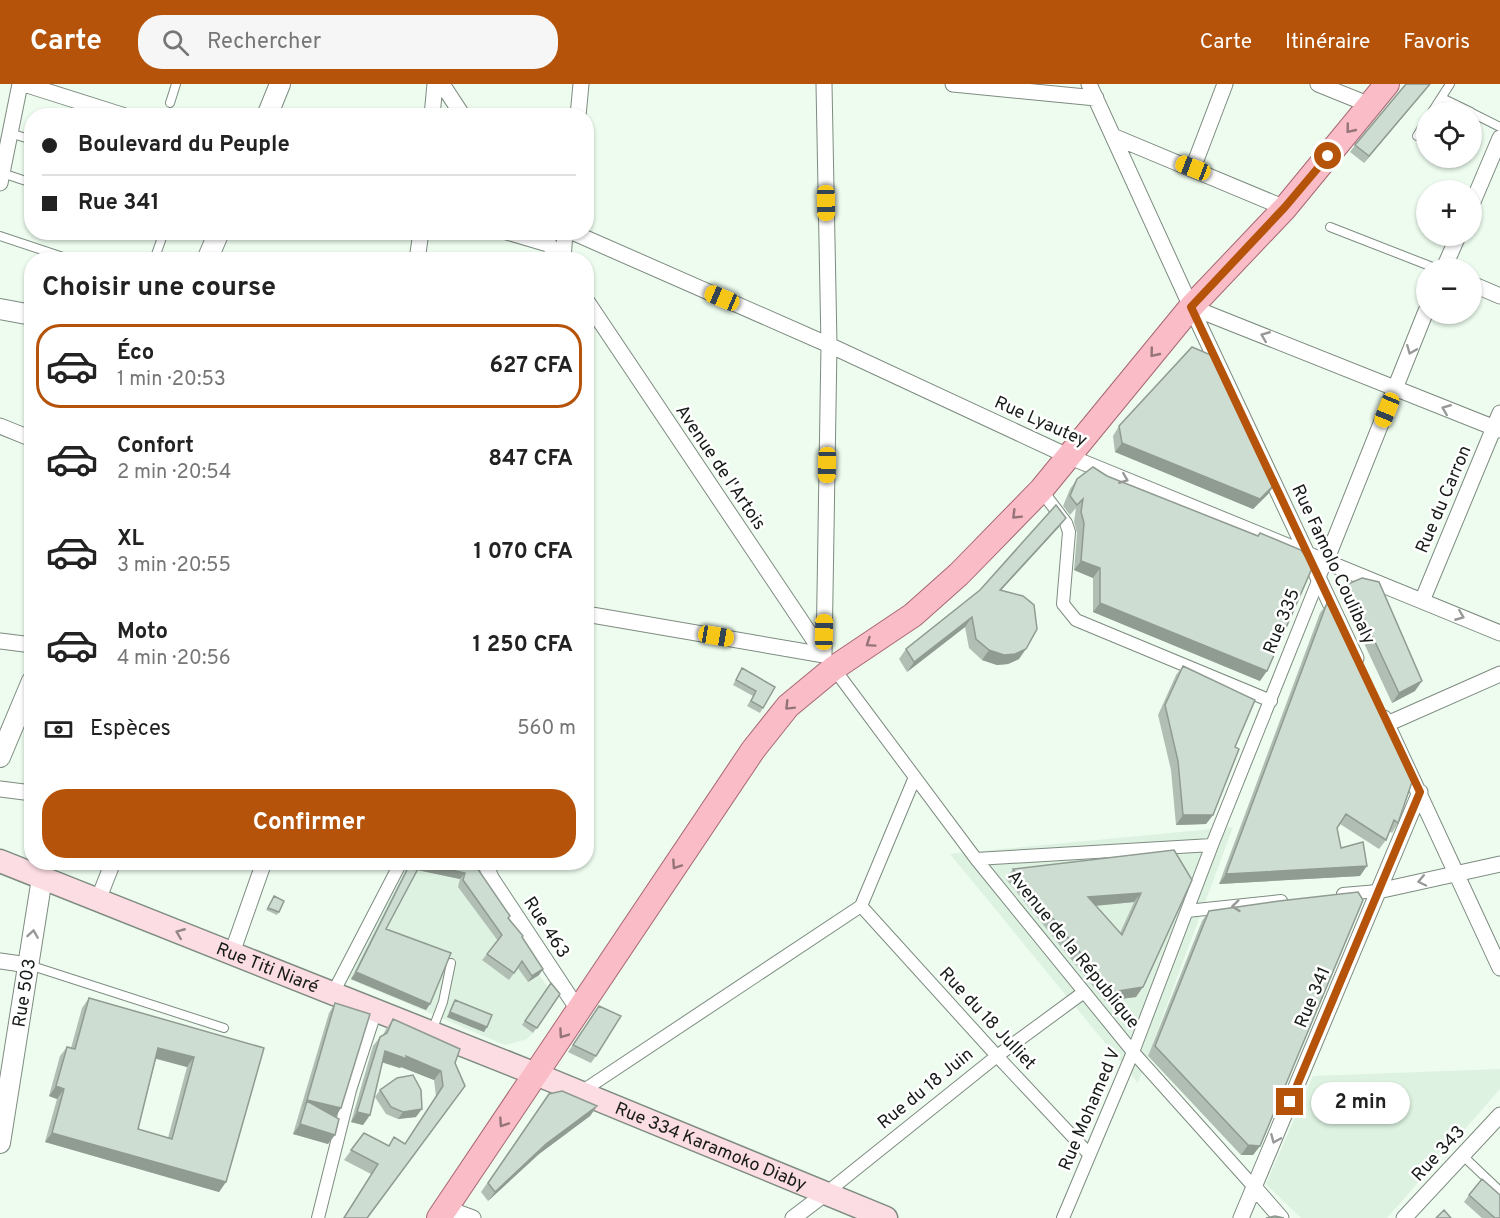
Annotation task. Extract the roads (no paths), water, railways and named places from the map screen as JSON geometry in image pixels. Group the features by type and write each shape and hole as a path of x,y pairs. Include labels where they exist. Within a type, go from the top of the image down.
{"main road":[{"path":"443,1213 753,750 788,706 829,662 913,615 959,574 1041,490 1191,307 1285,207 1387,84"},
{"name":"Rue Titi Niaré","path":"0,861 536,1074"},
{"name":"Rue 334 Karamoko Diaby","path":"536,1074 886,1218"}],"street":[{"path":"1,178 22,84 99,108"},
{"path":"270,108 280,84"},
{"path":"433,108 435,84"},
{"path":"442,84 458,108"},
{"path":"579,108 581,84"},
{"path":"594,616 829,662 829,345 824,84"},
{"path":"953,84 1092,91"},
{"path":"1193,168 1225,84"},
{"path":"1317,84 1370,105"},
{"name":"Rue Famolo Coulibaly","path":"1092,91 1363,672"},
{"path":"1115,137 1285,207"},
{"path":"1482,180 1500,138"},
{"name":"Rue Lyautey","path":"590,240 829,345 1070,457 1500,633"},
{"path":"1482,288 1500,296"},
{"path":"1191,307 1497,429"},
{"path":"0,309 24,314"},
{"name":"Avenue de l'Artois","path":"594,312 829,662"},
{"name":"Rue 335","path":"1212,845 1421,324"},
{"name":"Rue du Carron","path":"1422,601 1497,429 1500,413"},
{"path":"0,426 24,436"},
{"path":"1041,490 1066,523 1069,532 1063,604 1076,620 1271,701"},
{"path":"0,641 24,644"},
{"name":"Avenue de la République","path":"829,662 976,859 1084,992 1133,1052 1281,1218"},
{"path":"1387,724 1500,674"},
{"path":"0,757 24,700"},
{"path":"1377,704 1458,873 1500,968"},
{"path":"581,1092 861,906 915,777"},
{"path":"0,789 24,792"},
{"name":"Rue 341","path":"1241,1218 1420,792"},
{"path":"976,859 1212,845"},
{"name":"Rue Mohamed V","path":"1063,1218 1133,1052 1212,845"},
{"path":"1330,896 1378,891 1500,864"},
{"path":"98,900 110,870"},
{"path":"232,953 261,870"},
{"path":"333,993 397,870"},
{"name":"Rue 463","path":"488,870 491,878 579,1011"},
{"name":"Rue 503","path":"0,1143 4,1095 42,878"},
{"path":"1187,911 1295,900"},
{"name":"Rue du 18 Julliet","path":"861,906 1089,1154"},
{"path":"0,961 28,965"},
{"name":"Rue du 18 Juin","path":"793,1218 997,1056 1084,992"},
{"path":"318,1218 350,1090 376,1010"},
{"name":"Rue 343","path":"1404,1218 1500,1115"},
{"path":"443,1213 473,1218"}],"lane":[{"path":"170,103 176,84"},
{"path":"1439,102 1450,84"},
{"path":"1442,98 1450,102"},
{"path":"1482,118 1500,127"},
{"path":"10,133 24,137"},
{"path":"1,178 24,182"},
{"path":"1330,227 1416,261"},
{"path":"0,236 48,252"},
{"path":"431,1032 443,1002 451,963"},
{"path":"28,965 224,1028"},
{"path":"1462,1155 1500,1191"}]}
